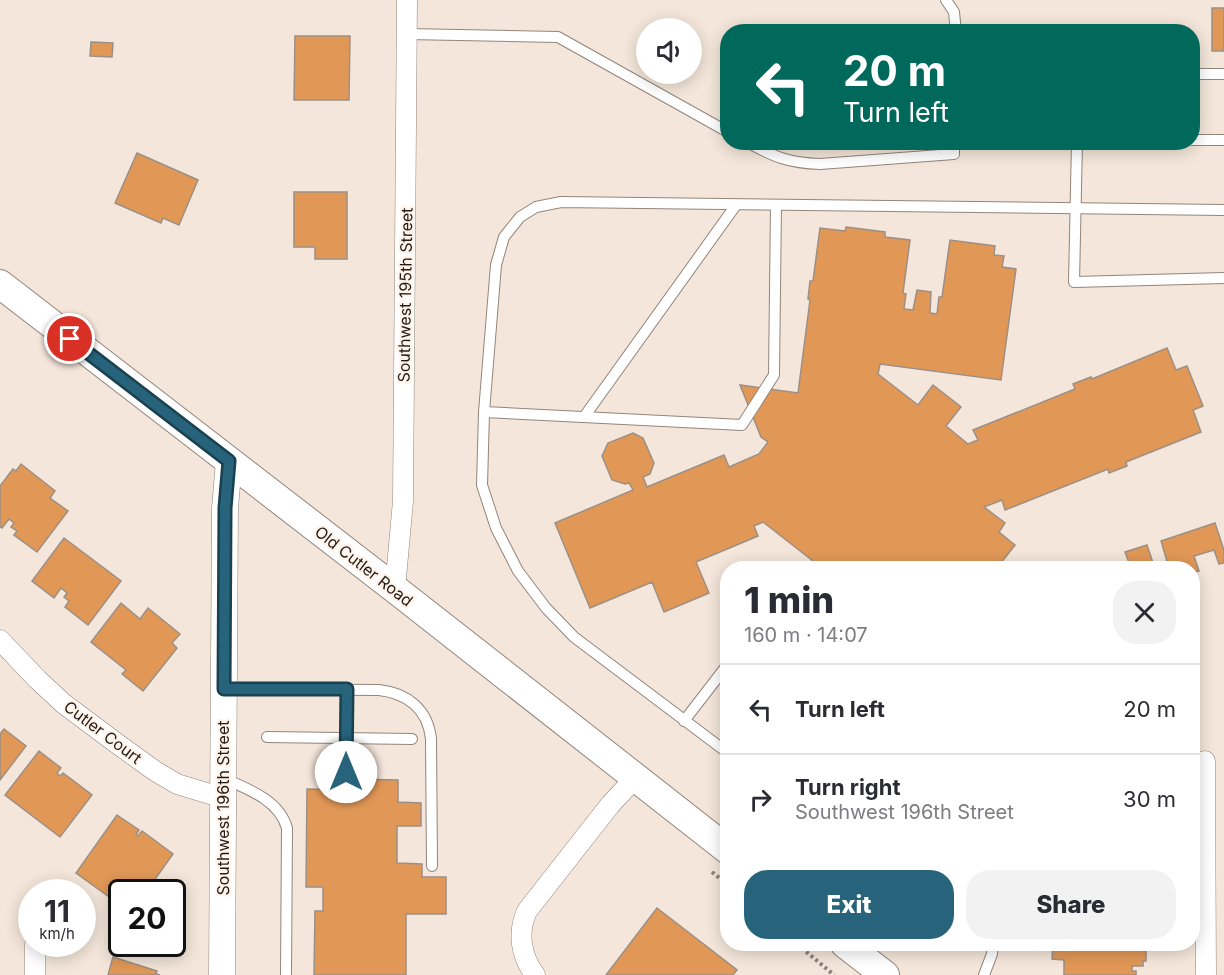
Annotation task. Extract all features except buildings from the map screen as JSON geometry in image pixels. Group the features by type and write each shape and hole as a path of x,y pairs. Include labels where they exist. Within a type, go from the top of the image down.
{"main road":[{"name":"Old Cutler Road","path":"0,284 720,844"},
{"path":"854,951 885,975"}],"street":[{"name":"Southwest 195th Street","path":"395,590 403,501 407,0"},
{"name":"Southwest 196th Street","path":"222,975 225,508 229,461"},
{"name":"Cutler Court","path":"0,640 64,704 155,771 177,784 223,788"},
{"path":"1204,761 1206,975"},
{"path":"535,975 524,955 521,942 521,930 527,911 610,806 636,777"},
{"path":"35,957 35,975"}],"lane":[{"path":"946,0 954,12 955,24"},
{"path":"407,34 558,37 720,128"},
{"path":"1200,74 1224,74"},
{"path":"1200,140 1224,140"},
{"path":"761,150 782,160 799,164 954,154 954,150"},
{"path":"1077,150 1074,282 1224,278"},
{"path":"720,747 574,637 546,608 518,571 496,528 482,485 484,412 496,265 504,237 520,217 536,207 561,202 1224,210"},
{"path":"584,417 736,204"},
{"path":"484,412 742,425 774,375 776,205"},
{"path":"684,721 720,674"},
{"path":"224,689 379,690 399,694 420,710 428,723 432,744 432,866"},
{"path":"346,772 347,689"},
{"path":"267,737 412,739"},
{"path":"223,788 246,788 269,802 277,810 287,828 286,975"},
{"path":"984,975 992,951"}],"path":[{"path":"805,951 834,975"}],"route":[{"path":"70,339 229,461 225,508 224,689 347,689 346,772"}]}
